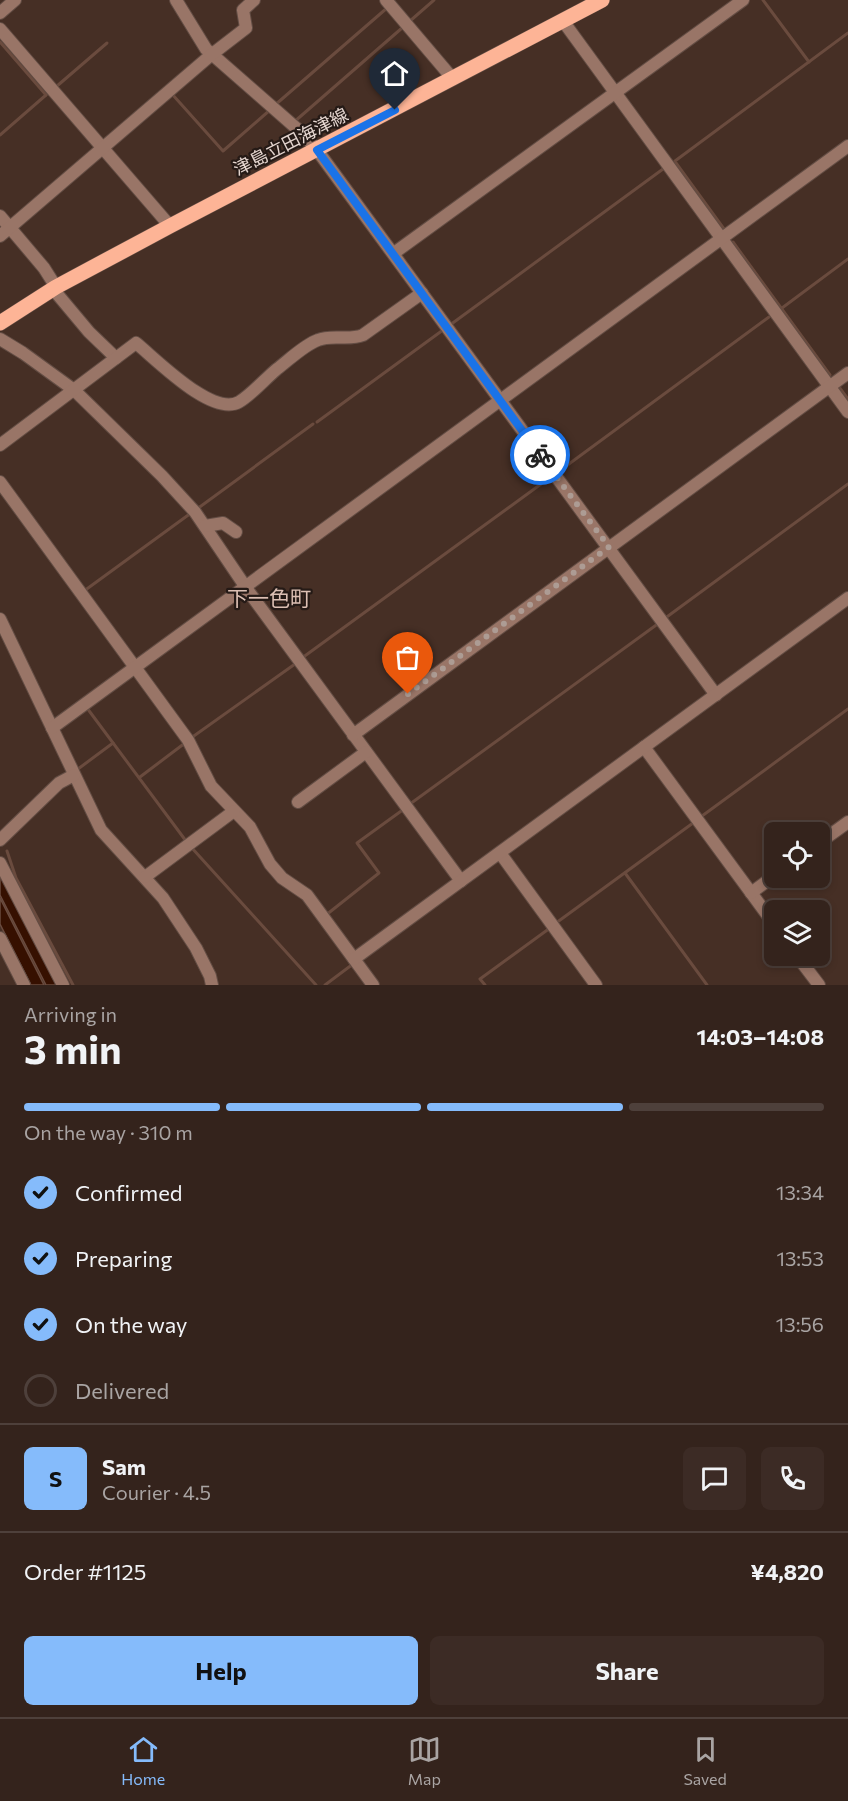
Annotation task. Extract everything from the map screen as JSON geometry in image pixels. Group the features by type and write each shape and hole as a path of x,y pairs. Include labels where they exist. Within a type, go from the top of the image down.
{"main road":[{"name":"津島立田海津線","path":"0,323 55,288 170,226 602,0"}],"street":[{"path":"0,13 15,0"},
{"path":"176,0 211,55 303,134 317,150 716,694"},
{"path":"5,232 102,147 246,28 243,10 254,0"},
{"path":"386,0 453,79"},
{"path":"394,253 742,0"},
{"path":"563,21 848,412"},
{"path":"0,29 170,226"},
{"path":"52,728 848,146"},
{"path":"0,216 5,232 44,268 55,288 89,332 116,358"},
{"path":"0,445 136,343 202,397 213,402 233,404 240,401 262,380 320,339 355,339 422,293"},
{"path":"0,339 74,390 162,476 195,512 249,592 461,881"},
{"path":"353,735 848,373"},
{"path":"0,482 188,740 206,779 250,827 270,864 282,878 307,895 373,985"},
{"path":"205,526 223,523 236,532"},
{"path":"354,959 848,598"},
{"path":"0,619 101,830 146,877 187,932 210,976 212,985"},
{"path":"644,747 764,911"},
{"path":"298,802 366,752"},
{"path":"0,840 59,783 74,775"},
{"path":"146,877 234,811"},
{"path":"830,835 848,822"},
{"path":"500,853 596,985"},
{"path":"0,863 63,985"},
{"path":"751,893 764,883"},
{"path":"0,938 24,985"},
{"path":"805,966 819,985"}],"shaded area":[{"path":"0,872 57,985 46,985 0,895"},
{"path":"0,898 44,985 31,985 0,924"}],"waterway":[{"path":"408,19 410,21 434,0"},
{"path":"763,0 809,62"},
{"path":"275,105 387,8"},
{"path":"294,122 402,28"},
{"path":"675,161 848,33"},
{"path":"0,42 46,95"},
{"path":"57,86 107,43"},
{"path":"172,94 223,151 270,110"},
{"path":"0,135 46,95"},
{"path":"676,163 724,229"},
{"path":"450,325 663,169"},
{"path":"733,242 830,375"},
{"path":"782,308 848,259"},
{"path":"558,472 769,317"},
{"path":"317,422 443,330"},
{"path":"839,387 848,399"},
{"path":"197,509 313,424"},
{"path":"302,658 552,476"},
{"path":"664,619 848,484"},
{"path":"84,591 191,513"},
{"path":"410,804 659,623"},
{"path":"191,738 295,664"},
{"path":"87,708 186,841"},
{"path":"702,816 848,709"},
{"path":"78,769 113,743"},
{"path":"140,777 185,743"},
{"path":"326,915 379,873 357,843 404,809"},
{"path":"556,923 693,823"},
{"path":"191,847 316,985"},
{"path":"7,851 16,878 73,985"},
{"path":"625,873 707,985"},
{"path":"485,985 480,979 550,928"},
{"path":"325,985 353,964"}],"way so far":[{"path":"408,694 609,547 540,455"}],"district":[{"name":"下一色町","path":"269,599"}],"route":[{"path":"395,110 317,150 540,455"}]}
